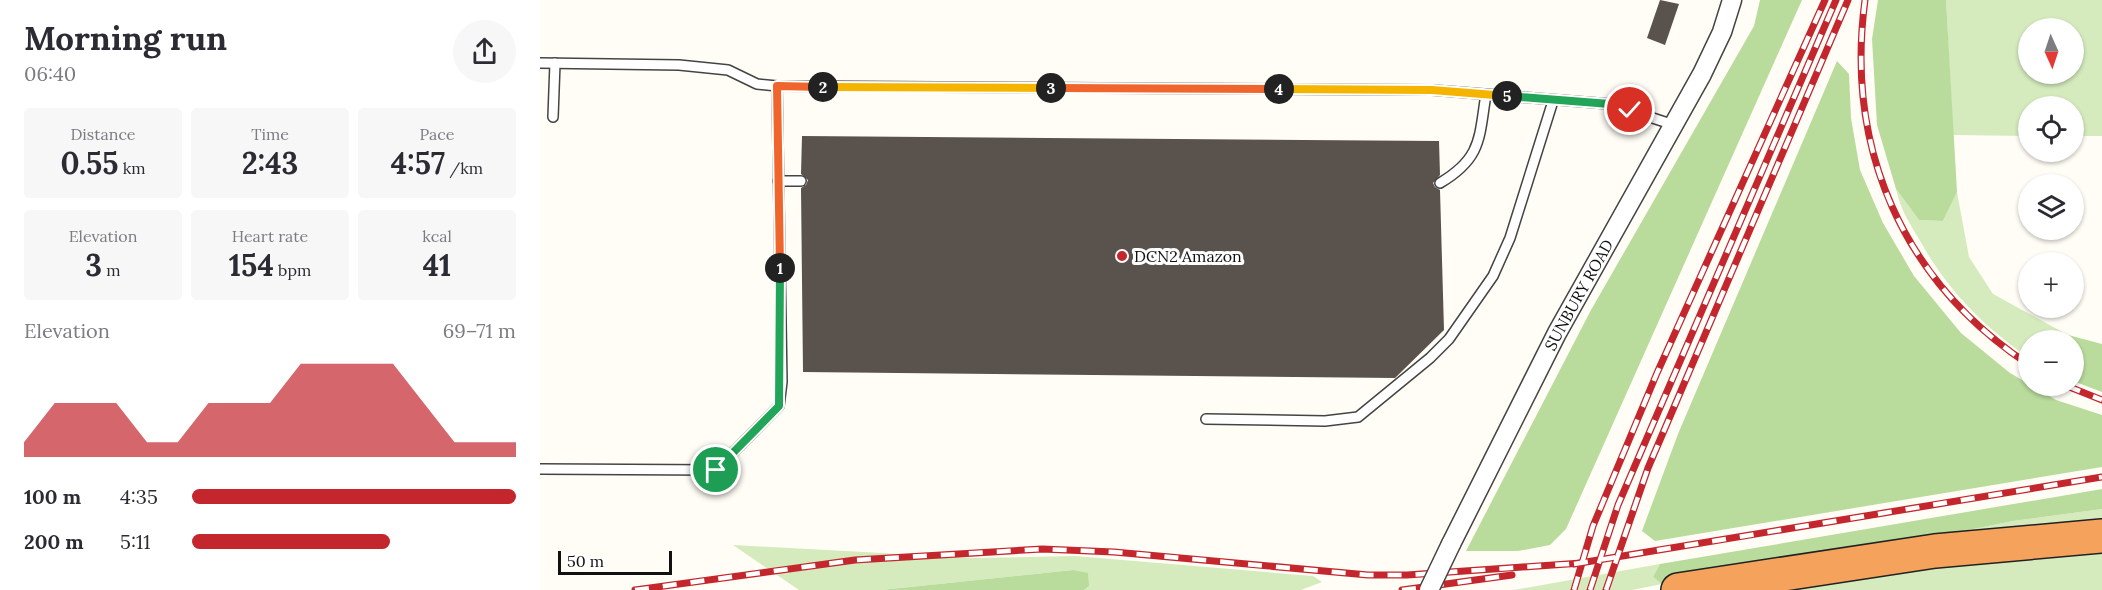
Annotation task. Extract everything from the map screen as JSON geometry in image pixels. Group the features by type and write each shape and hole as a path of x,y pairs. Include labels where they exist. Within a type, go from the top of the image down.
{"highway":[{"path":"1678,590 1935,551 2102,536"}],"street":[{"name":"SUNBURY ROAD","path":"1429,590 1557,333 1711,56 1732,0"}],"lane":[{"path":"540,63 679,65 728,70 757,84 777,86 1432,90 1610,104 1674,125"},
{"path":"553,117 555,63"},
{"path":"540,469 716,470 779,406 782,382 777,86"},
{"path":"1440,183 1461,170 1473,155 1480,133 1486,94"},
{"path":"1206,418 1325,421 1358,417 1430,358 1449,339 1493,276 1510,238 1553,101"},
{"path":"778,181 801,181"}],"green space":[{"path":"1760,0 1802,0 1566,529 1550,545 1518,551 1466,551 1591,310 1754,26"},
{"path":"1878,0 1946,0 1957,192 1943,221 1919,220 1896,189 1877,125 1872,39"},
{"path":"1946,0 2102,0 2102,136 2084,136 2084,96 2018,96 2018,136 1953,135"},
{"path":"1837,61 1849,74 1851,118 1860,170 1883,223 1914,276 1961,333 2018,378 2018,396 2049,396 2102,415 2102,467 1655,541 1642,531 1678,434"},
{"path":"1896,189 1919,220 1943,221 1957,192 1969,257 1993,294 2018,308 2018,318 2037,318 2059,330 2018,330 2018,350 2011,345 1980,319 1953,290 1908,221"},
{"path":"2084,339 2102,344 2102,392 2084,385"},
{"path":"2102,489 2102,509 2013,521 1899,544 1662,584 1653,577 1660,564"},
{"path":"2102,509 2102,524 1899,544 2013,521"},
{"path":"733,545 974,558 1075,556 1313,576 1322,582 1301,590 1084,590 1089,586 1073,570 881,590 799,590"},
{"path":"2102,547 2102,590 1735,590"},
{"path":"1660,564 1653,577 1662,584 1632,590 1514,590"},
{"path":"1073,570 1088,573 1089,586 1084,590 881,590"}],"building":[{"path":"1660,0 1679,4 1665,45 1647,38"},
{"name":"DCN2 Amazon","path":"802,136 1439,141 1440,175 1433,183 1440,190 1444,330 1395,378 803,372 801,188 808,180 801,174"}],"railway":[{"path":"1574,590 1593,526 1657,373 1825,0"},
{"path":"1590,590 1618,505 1836,0"},
{"path":"1606,590 1648,468 1848,0"},
{"path":"1865,0 1861,55 1864,108 1875,159 1892,207 1916,252 1947,293 1984,331 2018,356"},
{"path":"2084,393 2102,400"},
{"path":"1574,564 2102,477"},
{"path":"635,590 855,560 1042,549 1114,552 1368,575 1407,575 1582,563"},
{"path":"1402,590 1512,575"}],"place":[{"name":"DCN2 Amazon","path":"1122,256"}],"route":[{"path":"716,470 736,453 749,436 779,406 782,382 777,86 1432,90 1610,104 1630,110"}]}
